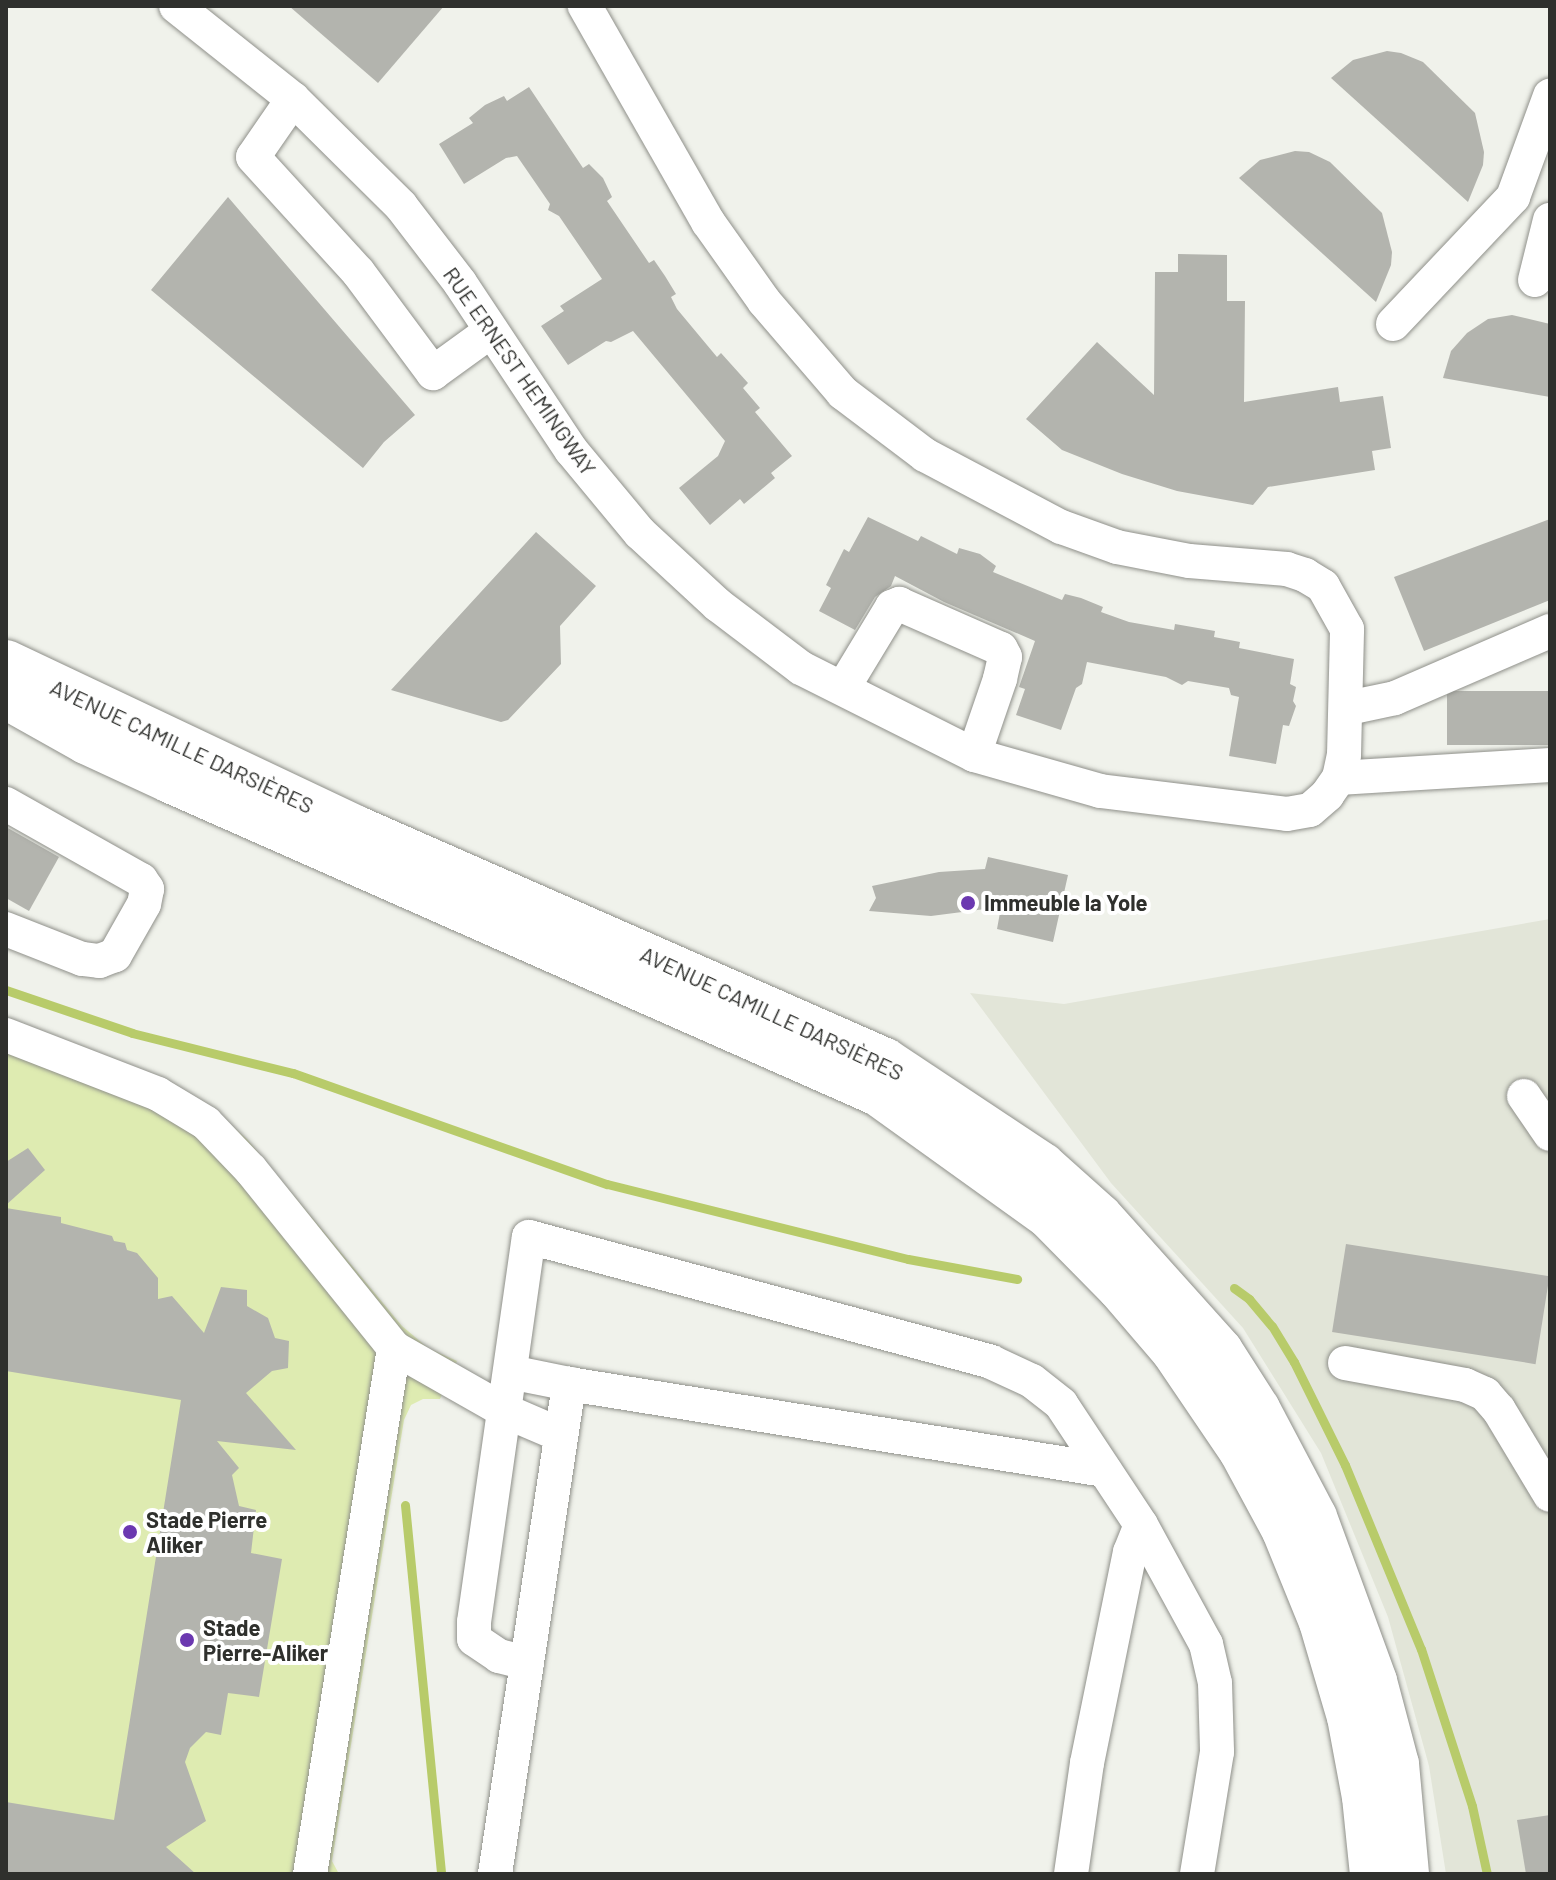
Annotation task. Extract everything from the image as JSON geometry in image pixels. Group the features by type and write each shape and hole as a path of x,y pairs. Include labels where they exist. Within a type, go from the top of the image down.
{"main road":[{"name":"AVENUE CAMILLE DARSIÈRES","path":"6,662 357,828 885,1060 1043,1165 1100,1216 1221,1351 1258,1409 1315,1517 1354,1615 1397,1764 1407,1874"},
{"name":"AVENUE CAMILLE DARSIÈRES","path":"6,697 86,742 184,787 878,1094 1049,1217 1119,1288 1173,1351 1241,1451 1284,1531 1321,1622 1349,1717 1364,1797 1372,1874"}],"street":[{"name":"RUE ERNEST HEMINGWAY","path":"176,6 293,99 401,206 571,450 640,533 760,639 801,668 974,755 1100,791 1287,814 1310,810 1327,795 1339,778"},
{"path":"585,6 708,222 764,301 843,393 925,455 1061,527 1132,549 1189,561 1287,569 1323,586 1345,622 1348,708 1339,778 1550,765"},
{"path":"1393,324 1513,197 1550,96"},
{"path":"293,99 253,157 358,272 433,373 491,331"},
{"path":"1535,280 1550,220"},
{"path":"843,688 892,607 899,604 1001,649 1005,657 1000,679 974,755"},
{"path":"1348,708 1395,698 1550,631"},
{"path":"6,804 141,880 147,889 144,904 115,955 99,961 82,959 6,929"},
{"path":"6,1035 158,1094 206,1123 251,1170 394,1348 505,1411 561,1435"},
{"path":"1524,1096 1550,1134"},
{"path":"527,1663 499,1656 474,1639 483,1550 529,1237 991,1362 1032,1381 1061,1404 1141,1525 1206,1644 1215,1683 1217,1752 1197,1874"},
{"path":"310,1874 394,1348"},
{"path":"1345,1363 1465,1385 1485,1394 1499,1410 1550,1495"},
{"path":"510,1372 1104,1470"},
{"path":"495,1874 569,1384"},
{"path":"1071,1874 1087,1763 1130,1552 1141,1525"}],"shaded area":[{"path":"1550,919 1550,1874 1446,1874 1429,1766 1388,1617 1321,1453 1243,1328 1111,1183 970,993 1064,1004"}],"green space":[{"name":"Stade Pierre-Aliker","path":"6,1021 224,1119 247,1139 402,1326 428,1348 457,1361 440,1399 423,1399 411,1405 404,1420 332,1861 339,1874 6,1874"}],"building":[{"path":"289,6 444,6 378,83"},
{"path":"1387,51 1423,62 1475,113 1484,152 1483,165 1468,202 1331,78 1353,60"},
{"path":"529,87 583,168 589,164 603,178 612,197 607,201 649,263 654,260 665,276 676,294 671,297 677,309 717,357 721,353 748,383 743,388 760,408 755,412 792,456 771,473 775,478 744,504 740,499 710,525 679,488 718,456 725,441 633,331 611,342 606,341 568,365 541,326 564,311 560,306 602,279 559,216 548,210 550,204 517,156 506,158 464,184 439,144 473,123 469,118 485,105 504,96 507,101"},
{"path":"1295,151 1309,152 1330,162 1382,213 1392,252 1391,265 1376,302 1239,178 1260,160"},
{"path":"228,197 415,415 384,442 363,468 151,290"},
{"path":"1178,254 1227,255 1227,301 1245,301 1244,402 1338,387 1340,402 1383,396 1391,448 1372,451 1375,470 1268,487 1253,505 1177,491 1122,474 1062,450 1026,419 1097,342 1154,395 1155,272 1178,272"},
{"path":"1512,315 1550,324 1550,397 1443,378 1451,351 1467,333 1488,319"},
{"path":"868,517 918,541 921,536 957,554 959,548 980,554 996,566 993,572 1062,600 1065,594 1081,598 1103,607 1101,612 1129,622 1174,630 1175,624 1215,631 1214,637 1240,642 1239,648 1294,659 1290,684 1296,687 1293,701 1296,706 1289,726 1283,725 1276,764 1229,756 1239,697 1231,695 1229,688 1188,681 1182,685 1166,677 1087,662 1082,684 1076,688 1061,730 1016,715 1025,689 1019,687 1035,641 944,602 895,576 891,586 875,597 855,630 819,611 831,588 826,585 844,549 849,552"},
{"path":"1550,519 1550,600 1424,651 1394,577"},
{"path":"536,532 596,586 560,626 561,664 508,720 501,722 391,690"},
{"path":"1447,691 1550,691 1550,745 1447,745"},
{"path":"6,827 59,857 29,911 6,898"},
{"name":"Immeuble la Yole","path":"988,857 1068,875 1053,942 997,929 1001,907 931,916 869,911 876,898 872,886 939,872 985,869"},
{"path":"28,1148 45,1170 6,1205 6,1162"},
{"path":"6,1208 61,1217 61,1223 112,1236 114,1241 125,1243 127,1250 137,1253 158,1278 158,1299 172,1296 204,1333 221,1287 247,1290 247,1306 268,1318 275,1338 289,1341 288,1368 272,1371 246,1393 296,1450 217,1441 239,1468 232,1475 239,1506 256,1510 251,1553 282,1559 259,1697 228,1693 221,1735 206,1732 190,1748 185,1762 206,1821 166,1847 196,1874 6,1874 6,1802 114,1820 181,1400 6,1371"},
{"path":"1346,1244 1549,1276 1536,1364 1332,1332"},
{"path":"1550,1815 1550,1874 1526,1874 1517,1820"}],"waterway":[{"path":"6,990 132,1033 293,1073 607,1184 908,1259 1017,1279"},
{"path":"1234,1288 1249,1299 1272,1326 1294,1362 1345,1465 1421,1649 1472,1806 1487,1874"},
{"path":"405,1505 441,1874"}],"place":[{"name":"Immeuble la Yole","path":"968,903"},
{"name":"Stade Pierre Aliker","path":"130,1532"},
{"name":"Stade Pierre-Aliker","path":"187,1640"}]}
